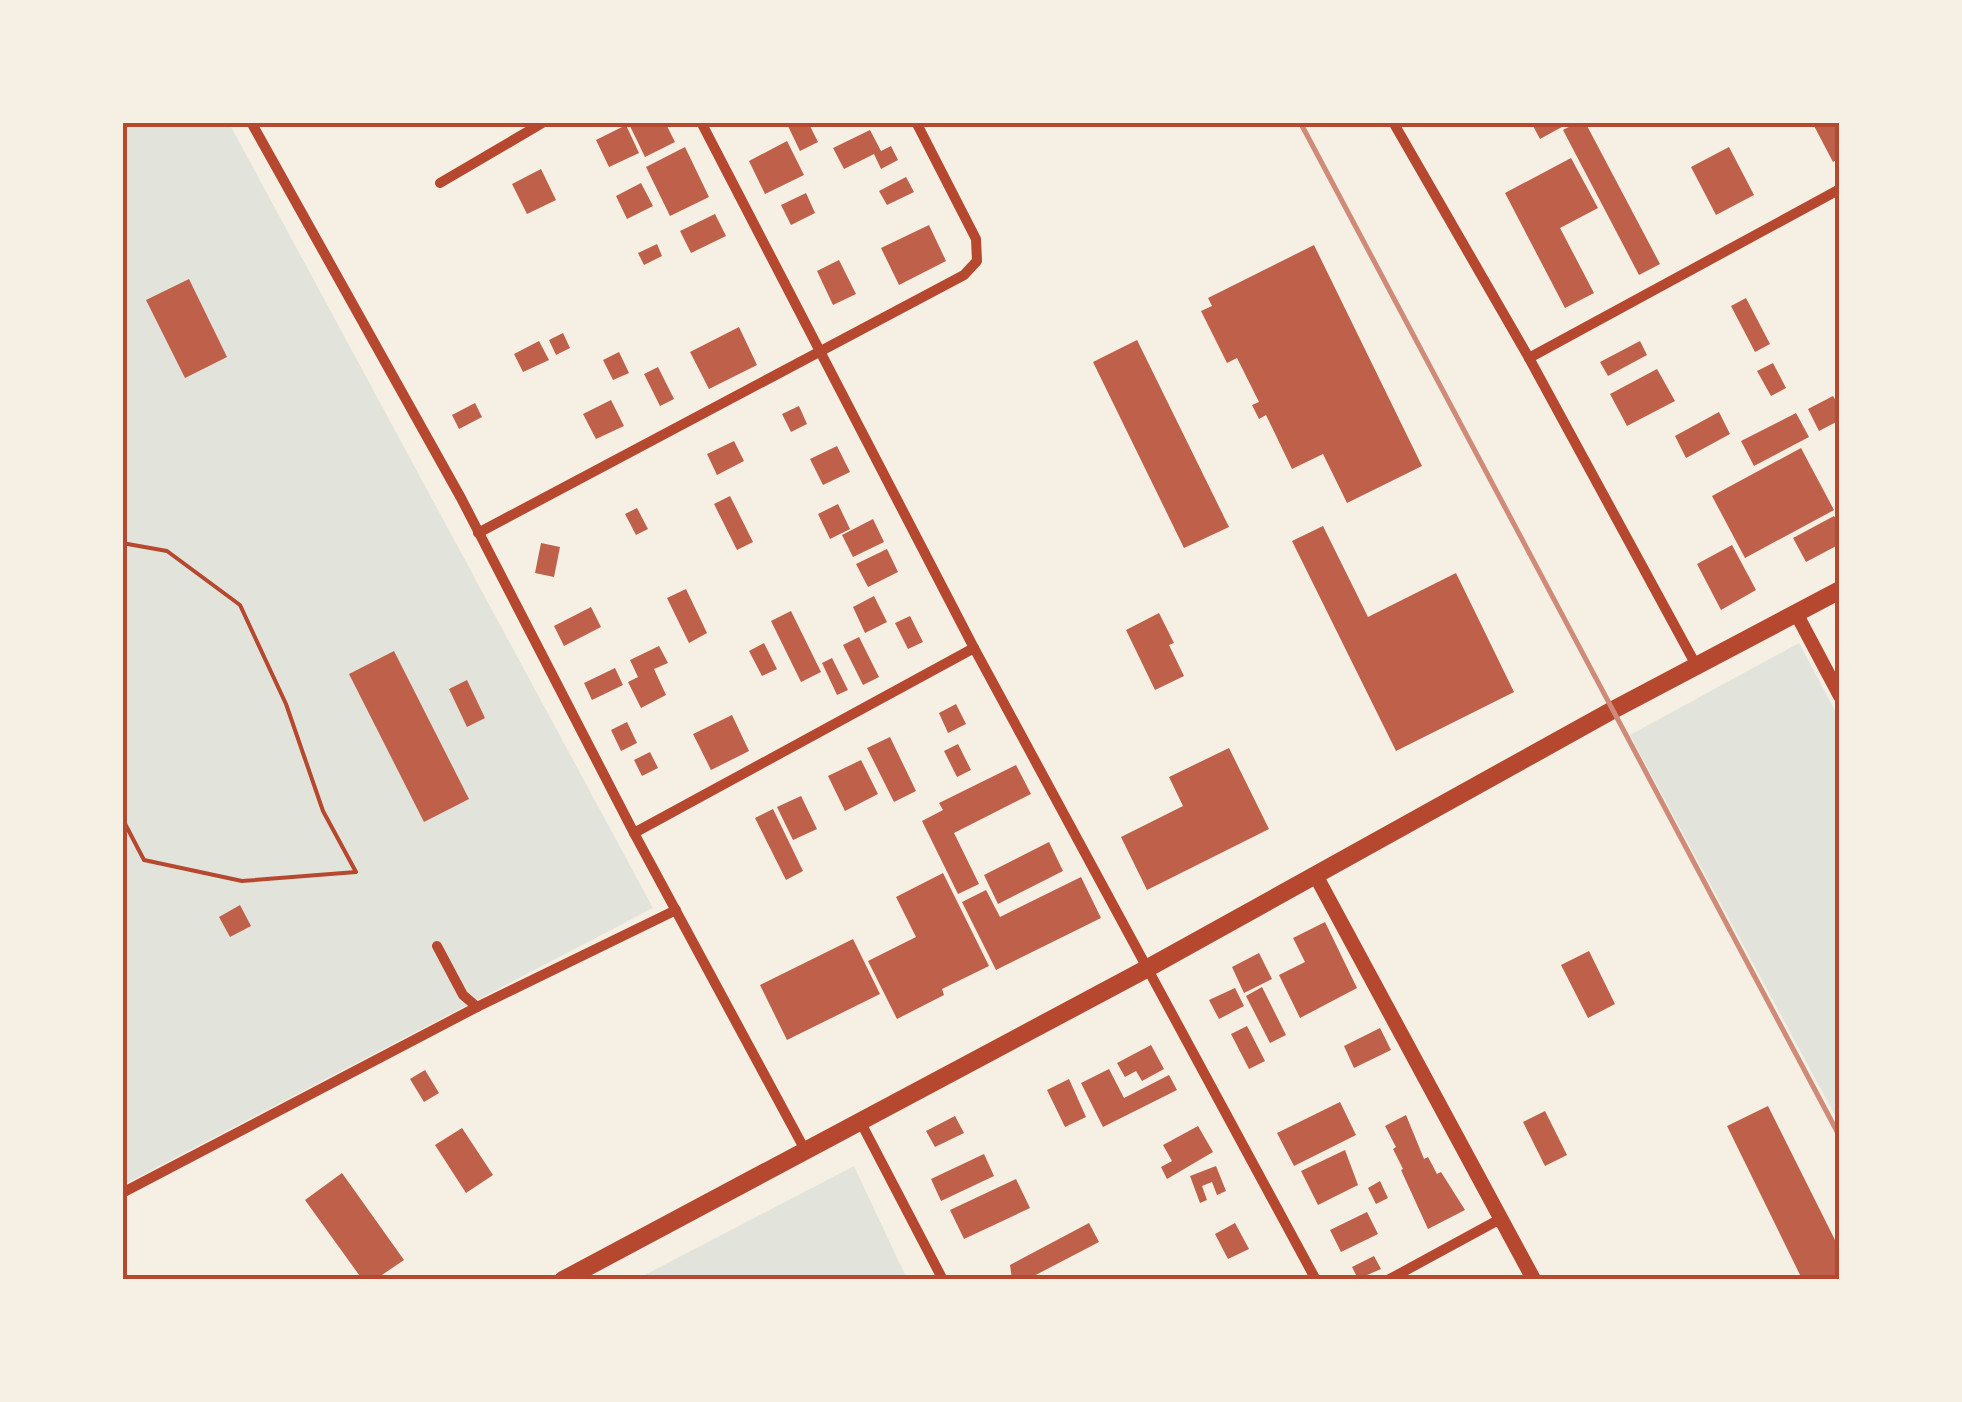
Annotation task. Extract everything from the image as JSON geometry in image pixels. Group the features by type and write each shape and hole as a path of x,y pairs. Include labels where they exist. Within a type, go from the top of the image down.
{"highway":[{"path":"568,1278 1148,968 1696,665 1840,590"}],"main road":[{"path":"1316,876 1534,1280"}],"street":[{"path":"251,122 478,533 805,1150"},
{"path":"440,183 544,122"},
{"path":"700,122 974,648 1316,1280"},
{"path":"478,533 964,275 977,261 976,239 916,122"},
{"path":"1392,122 1529,358 1696,665"},
{"path":"1529,358 1840,189"},
{"path":"1796,613 1840,696"},
{"path":"634,833 974,648"},
{"path":"122,1193 477,1006 676,910"},
{"path":"437,946 463,995 477,1006"},
{"path":"860,1122 942,1280"},
{"path":"1388,1280 1502,1218"}],"path":[{"path":"122,543 168,552 240,605 286,704 324,811 356,872 242,881 144,860 122,818"}],"shaded area":[{"path":"123,123 229,123 653,908 123,1185"},
{"path":"1799,643 1839,718 1839,1123 1630,735"},
{"path":"854,1166 907,1279 637,1279"}],"building":[{"path":"628,122 665,122 675,142 645,157"},
{"path":"786,122 808,122 818,142 800,151"},
{"path":"1531,122 1571,122 1540,139"},
{"path":"1585,122 1660,264 1639,275 1563,130"},
{"path":"1812,122 1840,122 1840,158 1833,162"},
{"path":"626,125 639,153 609,167 596,140"},
{"path":"870,130 881,151 891,146 898,160 881,169 874,154 844,169 833,148"},
{"path":"787,141 804,175 765,194 749,161"},
{"path":"685,147 709,197 670,216 646,167"},
{"path":"1729,147 1754,195 1716,215 1691,167"},
{"path":"1571,158 1598,208 1560,228 1594,293 1565,308 1505,193"},
{"path":"541,169 556,200 527,214 512,184"},
{"path":"906,177 914,192 887,205 879,191"},
{"path":"641,183 653,206 627,219 616,196"},
{"path":"806,193 815,213 791,225 781,205"},
{"path":"715,214 726,236 691,253 680,231"},
{"path":"929,225 946,261 899,285 881,248"},
{"path":"657,244 662,256 644,265 638,253"},
{"path":"1314,245 1422,466 1347,503 1323,454 1292,469 1266,415 1259,419 1252,405 1259,402 1237,358 1227,363 1201,311 1212,306 1208,298"},
{"path":"839,260 856,294 833,305 817,271"},
{"path":"189,279 227,357 185,378 146,300"},
{"path":"1746,298 1770,344 1755,352 1731,306"},
{"path":"739,327 757,365 709,389 690,352"},
{"path":"563,333 570,348 556,355 549,340"},
{"path":"1137,340 1229,527 1184,548 1093,362"},
{"path":"539,341 549,360 523,372 514,354"},
{"path":"1640,341 1647,355 1608,376 1600,362"},
{"path":"619,352 629,373 613,380 603,360"},
{"path":"1773,363 1786,388 1771,396 1757,371"},
{"path":"658,367 674,399 660,406 644,374"},
{"path":"1657,369 1675,401 1627,426 1610,394"},
{"path":"1833,396 1840,408 1840,420 1819,431 1808,409"},
{"path":"611,400 624,426 596,439 583,414"},
{"path":"475,403 482,417 459,429 452,415"},
{"path":"799,406 807,424 791,432 782,414"},
{"path":"1719,412 1730,434 1686,458 1675,436"},
{"path":"1796,413 1809,437 1754,466 1741,441"},
{"path":"734,441 744,461 717,475 707,454"},
{"path":"837,446 850,472 823,485 810,459"},
{"path":"1801,448 1834,510 1745,558 1712,496"},
{"path":"730,496 753,542 737,550 714,504"},
{"path":"838,504 850,529 830,539 818,514"},
{"path":"637,508 648,529 636,535 625,514"},
{"path":"1834,516 1840,526 1840,544 1806,562 1793,538"},
{"path":"873,519 884,542 853,557 842,535"},
{"path":"1323,526 1368,617 1456,573 1514,692 1396,751 1292,541"},
{"path":"541,543 560,547 554,577 535,573"},
{"path":"1732,545 1756,590 1721,610 1697,564"},
{"path":"887,549 898,572 868,587 856,564"},
{"path":"686,589 707,633 689,643 667,598"},
{"path":"874,596 887,622 865,633 853,607"},
{"path":"591,607 601,627 564,646 554,626"},
{"path":"791,611 821,672 801,682 771,621"},
{"path":"1159,613 1184,676 1155,690 1126,630"},
{"path":"910,616 923,642 908,649 895,623"},
{"path":"859,637 879,677 863,685 843,645"},
{"path":"764,643 777,669 762,676 749,651"},
{"path":"659,646 668,663 654,669 666,695 641,708 628,682 638,677 630,660"},
{"path":"394,651 469,799 424,822 349,674"},
{"path":"832,658 848,690 837,695 822,663"},
{"path":"615,668 623,685 592,700 584,683"},
{"path":"467,680 485,718 467,727 449,689"},
{"path":"956,704 966,724 948,733 939,713"},
{"path":"732,715 749,751 711,770 693,734"},
{"path":"627,722 637,743 621,751 611,730"},
{"path":"890,737 916,791 894,802 867,748"},
{"path":"958,744 971,770 957,777 944,751"},
{"path":"1229,748 1269,829 1147,890 1121,837 1183,806 1169,777"},
{"path":"650,752 658,768 642,776 634,760"},
{"path":"861,760 878,794 845,811 828,776"},
{"path":"1016,765 1031,794 954,833 979,884 958,894 922,821 943,810 939,803"},
{"path":"801,796 817,829 793,840 777,807"},
{"path":"773,809 803,871 786,880 755,818"},
{"path":"1049,842 1063,871 998,904 984,875"},
{"path":"943,873 989,966 942,989 944,995 897,1019 868,961 916,937 896,897"},
{"path":"1081,877 1101,918 996,970 962,902 986,890 1000,917"},
{"path":"240,905 251,926 230,937 219,917"},
{"path":"1325,922 1357,988 1300,1018 1279,975 1305,962 1293,938"},
{"path":"853,939 880,994 787,1040 760,985"},
{"path":"1589,951 1615,1004 1588,1018 1561,965"},
{"path":"1259,953 1272,979 1244,993 1232,967"},
{"path":"1262,987 1286,1035 1270,1043 1246,996"},
{"path":"1235,988 1244,1006 1219,1019 1209,1000"},
{"path":"1247,1026 1265,1061 1249,1069 1231,1034"},
{"path":"1380,1028 1391,1050 1354,1068 1344,1046"},
{"path":"1151,1045 1164,1069 1142,1081 1136,1071 1125,1077 1117,1063"},
{"path":"1109,1069 1124,1098 1169,1075 1177,1090 1103,1127 1081,1083"},
{"path":"425,1070 439,1093 424,1102 410,1079"},
{"path":"1069,1079 1086,1117 1065,1127 1047,1090"},
{"path":"1340,1102 1356,1135 1294,1166 1277,1133"},
{"path":"1768,1106 1840,1250 1840,1279 1802,1279 1727,1126"},
{"path":"1545,1111 1567,1155 1545,1166 1523,1122"},
{"path":"1406,1115 1424,1159 1428,1157 1437,1174 1441,1172 1465,1210 1428,1229 1385,1126"},
{"path":"955,1116 964,1133 935,1147 926,1131"},
{"path":"1198,1126 1213,1152 1167,1179 1161,1167 1172,1161 1163,1145"},
{"path":"462,1128 493,1175 466,1193 435,1145"},
{"path":"1345,1150 1358,1185 1318,1205 1301,1171"},
{"path":"984,1154 994,1176 941,1201 931,1179"},
{"path":"1216,1166 1226,1191 1217,1195 1212,1182 1202,1186 1207,1200 1200,1203 1190,1176"},
{"path":"342,1173 404,1260 376,1279 362,1279 305,1200"},
{"path":"1016,1179 1030,1208 964,1239 950,1210"},
{"path":"1380,1181 1388,1198 1376,1204 1368,1188"},
{"path":"1367,1212 1378,1234 1341,1252 1330,1230"},
{"path":"1089,1223 1099,1242 1028,1279 1012,1279 1010,1265"},
{"path":"1235,1223 1249,1249 1228,1259 1215,1234"},
{"path":"1374,1256 1381,1269 1358,1279 1352,1267"}],"railway":[{"path":"1300,122 1840,1137"}]}
